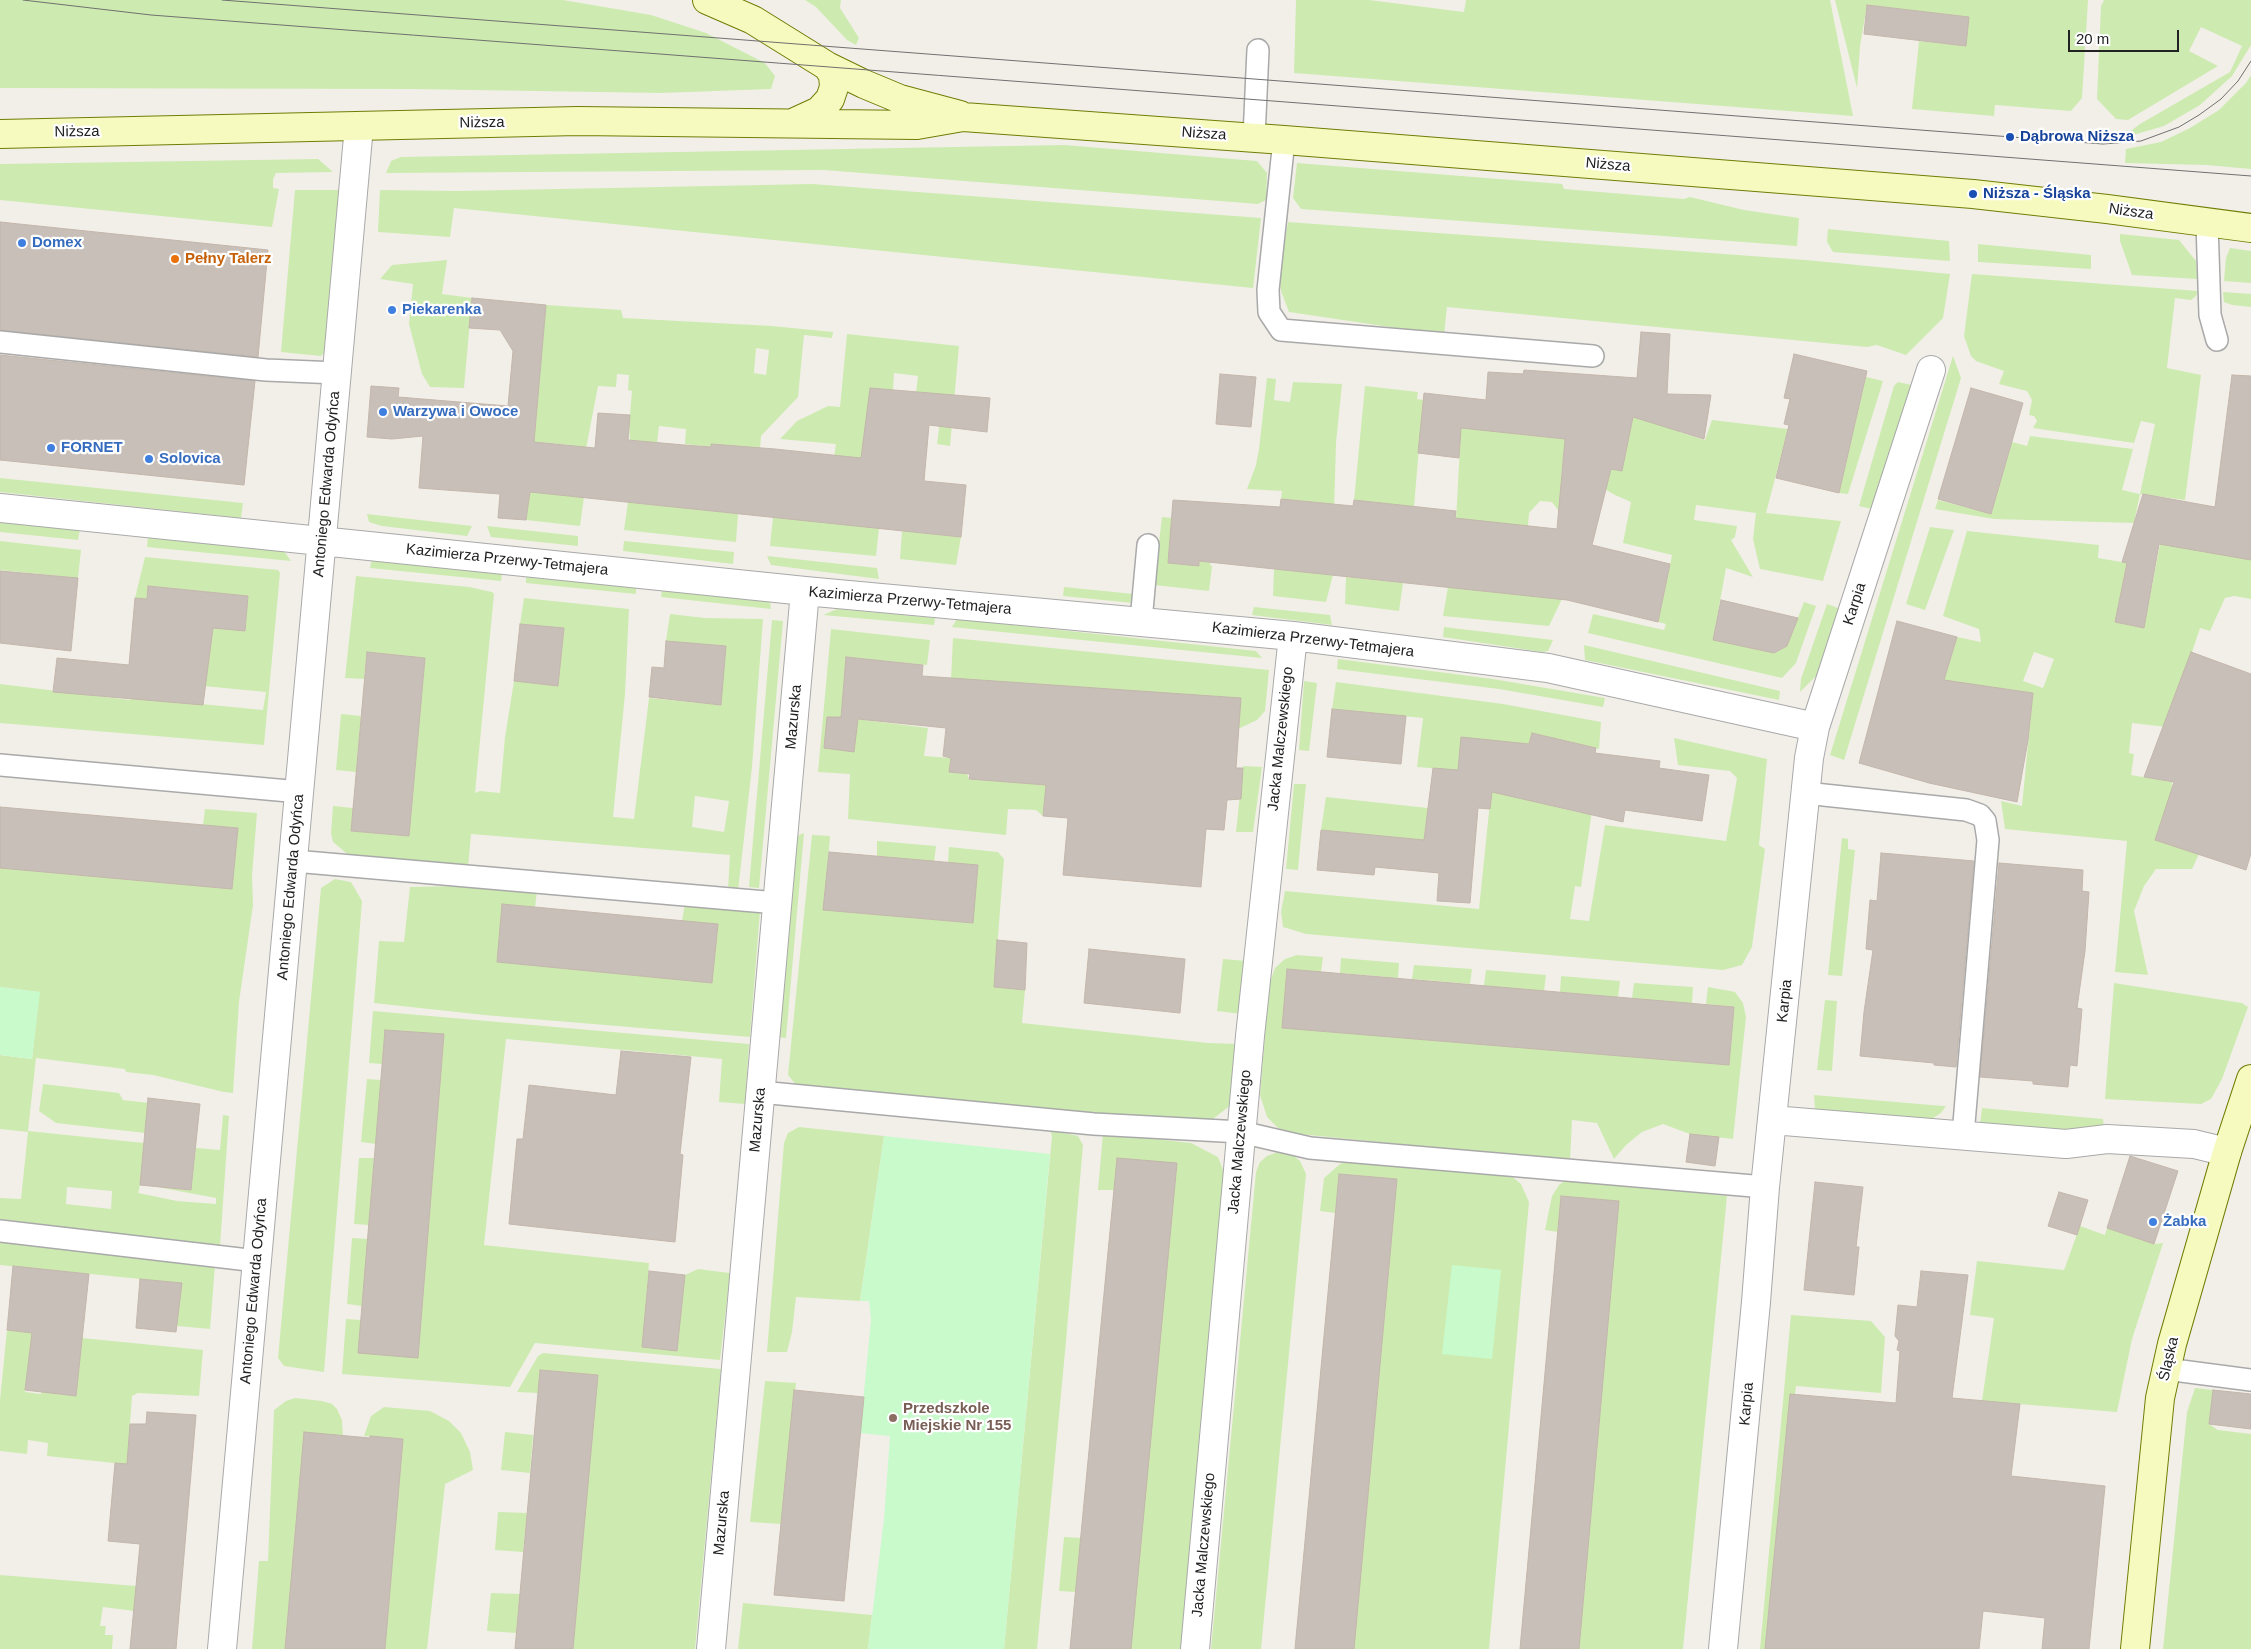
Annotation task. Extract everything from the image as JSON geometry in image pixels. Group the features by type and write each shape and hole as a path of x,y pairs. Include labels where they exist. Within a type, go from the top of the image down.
{"street":[{"name":"Niższa","path":"707,0 754,20 827,66 864,84 900,99 964,117 1963,193 2251,228"},
{"path":"795,122 819,112 830,99 834,87 833,75 827,66"},
{"name":"Niższa","path":"0,134 578,121 795,122 917,125 964,117"},
{"name":"Antoniego Edwarda Odyńca","path":"222,1649 359,126"},
{"name":"Karpia","path":"1724,1649 1765,1187 1805,792 1814,727 1931,370"},
{"name":"Kazimierza Przerwy-Tetmajera","path":"0,508 805,591 1294,636 1548,668 1814,727"},
{"name":"Mazurska","path":"711,1649 805,591"},
{"name":"Jacka Malczewskiego","path":"1195,1649 1241,1132 1289,666 1294,636"},
{"name":"Śląska","path":"2135,1649 2160,1398 2166,1369 2227,1152 2251,1078"},
{"path":"1772,1120 2066,1144 2107,1139 2194,1144 2227,1152"}],"lane":[{"path":"1254,138 1258,50"},
{"path":"1284,140 1268,290 1270,312 1281,330 1593,356"},
{"path":"2208,222 2210,315 2218,340"},
{"path":"0,342 266,370 337,373"},
{"path":"1140,621 1148,545"},
{"path":"0,765 300,792"},
{"path":"1805,792 1966,810 1980,814 1985,821 1988,840 1963,1135"},
{"path":"294,861 777,902"},
{"path":"760,1092 1094,1124 1241,1132 1310,1148 1765,1187"},
{"path":"0,1231 257,1261"},
{"path":"2166,1369 2251,1380"}],"green space":[{"path":"0,0 563,0 651,15 706,33 765,63 775,76 771,89 661,93 411,89 0,88"},
{"path":"805,0 841,0 840,8 859,38 856,45 847,40 816,7"},
{"path":"1296,0 1369,0 1464,12 1466,0 1830,0 1853,116 1294,73"},
{"path":"1835,0 2088,0 2082,98 2071,111 1995,105 1994,116 1912,109 1919,41 1966,46 1969,17 1867,5 1860,46 1857,88"},
{"path":"2104,0 2251,0 2251,45 2232,76 2200,105 2164,126 2126,137 2128,133 2140,124 2230,72 2242,46 2201,27 2189,51 2218,66 2128,120 2116,119 2097,99 2101,6"},
{"path":"2251,75 2251,169 2206,165 2125,163 2126,149 2161,142 2190,128 2219,110 2246,83"},
{"path":"1065,145 1257,161 1267,173 1266,200 1258,204 824,170 386,173 391,161 401,157"},
{"path":"318,159 333,172 276,173 273,179 273,188 279,189 272,227 0,200 0,164"},
{"path":"1297,163 1562,184 1564,189 1684,199 1690,197 1744,210 1799,218 1797,246 1301,209 1293,198"},
{"path":"812,184 1261,218 1253,288 454,208 450,237 378,232 380,190 457,191"},
{"path":"295,190 340,190 325,352 321,356 281,352"},
{"path":"1288,222 1806,260 1950,274 1943,318 1906,355 1877,345 1867,347 1447,307 1444,335 1289,312 1281,291 1279,276"},
{"path":"1828,229 1949,241 1950,261 1833,252 1827,242"},
{"path":"2120,234 2179,240 2196,261 2197,279 2132,275 2120,241"},
{"path":"1978,244 2091,255 2091,269 1978,262"},
{"path":"2230,248 2251,251 2251,283 2224,281 2226,258"},
{"path":"447,260 442,294 472,298 464,388 430,387 422,374 409,324 413,284 380,279 392,265"},
{"path":"1972,274 2198,291 2191,300 2175,298 2167,368 2201,375 2185,500 2140,494 2155,424 2141,421 2134,443 2033,428 2037,421 2034,416 2029,415 2032,400 2027,391 1999,384 2004,371 1976,361 1971,356 1964,336"},
{"path":"2223,292 2251,294 2251,307 2224,302"},
{"path":"546,305 621,310 623,318 772,326 833,332 832,338 804,335 798,397 761,436 760,448 711,444 711,447 685,444 686,429 659,426 657,443 630,440 629,425 632,391 628,390 629,375 617,374 616,387 598,386 585,454 570,445 534,442","holes":["756,348 769,350 766,375 754,373"]},
{"path":"847,334 959,346 950,446 937,444 942,405 915,402 918,376 894,373 893,391 860,467 833,464 836,444 780,439 797,421 828,406 840,407"},
{"path":"1953,356 1961,378 1844,760 1830,755"},
{"path":"1866,377 1883,381 1848,494 1839,493"},
{"path":"1267,378 1276,379 1274,400 1290,402 1293,382 1342,384 1336,443 1334,511 1322,503 1281,499 1282,491 1247,489 1256,465 1259,449"},
{"path":"1898,382 1916,386 1876,510 1859,506 1894,386"},
{"path":"1365,386 1418,392 1417,399 1423,400 1414,507 1354,500"},
{"path":"1451,397 1519,403 1516,434 1565,439 1561,479 1568,481 1561,514 1552,502 1540,501 1529,513 1528,526 1456,521 1460,445"},
{"path":"1616,416 1682,419 1679,432 1705,440 1712,420 1788,429 1766,513 1841,521 1823,581 1760,569 1753,539 1756,513 1696,505 1694,520 1737,526 1735,537 1731,540 1753,577 1726,568 1713,640 1774,653 1787,646 1804,602 1816,606 1796,663 1782,678 1588,633 1593,614 1664,630 1666,624 1658,622 1672,555 1623,543 1631,502 1601,487 1605,468 1622,471 1632,421"},
{"path":"2030,436 2133,449 2122,490 2140,494 2134,523 1994,519 1935,509 1938,500 1991,514 2012,442 2027,446"},
{"path":"0,478 243,503 241,518 0,492"},
{"path":"530,492 584,497 580,526 526,520"},
{"path":"628,502 738,514 736,542 624,530"},
{"path":"367,514 472,526 467,536 382,526 369,522"},
{"path":"773,517 879,528 876,556 770,546"},
{"path":"1162,517 1173,518 1168,563 1199,566 1202,531 1211,559 1210,565 1212,566 1209,591 1154,585"},
{"path":"0,521 80,529 78,540 0,532"},
{"path":"487,526 578,536 578,546 491,537"},
{"path":"1930,527 1954,530 1925,610 1906,604"},
{"path":"902,531 961,537 956,565 900,559"},
{"path":"1967,531 2099,545 2098,558 2127,563 2115,622 2144,628 2160,544 2251,560 2251,599 2234,596 2225,598 2210,631 2200,628 2167,727 2132,723 2129,753 2134,754 2131,775 2172,782 2171,815 2199,854 2192,869 2156,869 2144,886 2134,911 2148,975 2115,972 2127,841 2005,829 2001,801 2022,806 2033,693 2001,688 1937,704 1957,637 1981,642 1979,629 1943,616","holes":["2034,652 2054,659 2043,688 2023,681"]},
{"path":"148,537 270,548 284,551 291,561 147,547"},
{"path":"0,541 81,550 78,578 0,570"},
{"path":"624,541 734,552 733,564 623,551"},
{"path":"767,556 877,568 879,579 771,565"},
{"path":"145,557 278,570 280,573 264,745 0,723 0,684 130,700 135,653 187,625 245,631 248,596 148,586 147,599 135,598","holes":["183,684 266,692 263,710 181,702"]},
{"path":"372,559 502,574 501,581 370,568"},
{"path":"1274,569 1333,575 1326,602 1273,596"},
{"path":"356,576 469,587 492,592 494,594 475,793 480,791 500,793 505,737 514,681 558,686 564,628 520,624 524,598 629,609 625,694 613,817 634,819 649,698 721,705 726,646 666,641 670,614 705,618 763,619 752,767 738,891 728,889 730,855 471,834 468,868 351,857 333,842 331,833 333,806 353,808 351,831 409,836 425,658 367,652 364,679 345,678","holes":["695,796 729,801 724,832 692,827"]},
{"path":"526,577 636,587 636,594 526,583"},
{"path":"1346,577 1403,583 1399,611 1345,604"},
{"path":"1064,587 1134,594 1133,603 1063,596"},
{"path":"1448,587 1562,599 1549,626 1443,616"},
{"path":"662,590 763,600 770,602 771,609 661,597"},
{"path":"1827,604 1846,611 1825,667 1800,692 1801,679"},
{"path":"1254,607 1330,615 1332,625 1252,615"},
{"path":"837,609 935,618 934,625 823,615"},
{"path":"957,619 1256,651 1262,658 952,627"},
{"path":"772,620 783,621 759,888 749,887"},
{"path":"1444,627 1553,640 1548,651 1542,652 1443,637"},
{"path":"831,629 930,640 927,665 846,657 841,717 928,728 924,756 951,758 949,772 967,774 969,779 1046,785 1043,816 1036,810 1008,809 1006,835 848,819 850,774 818,772"},
{"path":"953,638 1269,670 1265,711 1257,720 1238,729 950,700"},
{"path":"1584,645 1780,691 1779,700 1585,660"},
{"path":"1338,659 1493,679 1605,698 1603,707 1499,689 1337,669"},
{"path":"1304,681 1317,683 1309,751 1299,750"},
{"path":"1336,682 1503,704 1601,722 1599,749 1532,733 1516,797 1581,813 1595,790 1581,887 1575,886 1570,919 1589,921 1605,825 1726,841 1737,778 1730,771 1678,765 1674,738 1767,759 1759,845 1765,849 1752,947 1742,965 1723,970 1306,934 1283,927 1281,912 1285,891 1479,909 1493,773 1417,767 1423,718 1332,709"},
{"path":"341,714 361,716 356,772 336,770"},
{"path":"1243,766 1262,767 1253,832 1236,832"},
{"path":"1294,784 1306,784 1298,870 1286,869"},
{"path":"1326,797 1428,808 1424,840 1321,830"},
{"path":"205,809 257,813 252,876 253,905 239,1002 233,1093 153,1075 126,1072 125,1069 36,1058 28,1131 144,1143 138,1193 177,1201 216,1204 216,1198 157,1187 191,1190 196,1148 220,1150 223,1115 229,1116 220,1246 0,1219 0,1198 21,1199 28,1132 0,1129 0,1055 32,1059 39,992 0,987 0,868 232,889 238,828 203,825","holes":["67,1187 112,1191 111,1209 66,1204"]},
{"path":"804,833 786,1038 775,1037 794,841 799,835"},
{"path":"812,835 830,836 824,910 972,923 978,866 948,863 949,847 998,852 1004,859 994,987 1025,990 1022,1023 1208,1043 1239,1044 1231,1105 1205,1125 797,1086 788,1075"},
{"path":"1842,838 1848,839 1848,849 1855,850 1842,976 1828,975"},
{"path":"877,841 936,846 934,862 877,856"},
{"path":"335,879 351,882 362,901 324,1372 284,1366 278,1358 321,888"},
{"path":"466,886 537,891 535,907 502,904 497,962 712,983 718,925 682,921 685,903 760,911 750,1037 484,1015 374,1003 379,941 404,942 410,887"},
{"path":"1297,955 1323,957 1321,972 1287,969 1283,1028 1729,1065 1734,1007 1706,1004 1708,987 1735,992 1743,1003 1746,1017 1733,1139 1690,1134 1663,1124 1642,1132 1626,1145 1614,1159 1597,1123 1572,1120 1570,1161 1289,1133 1278,1128 1267,1117 1260,1095 1269,985 1275,968 1285,959"},
{"path":"1341,958 1399,963 1398,978 1340,973"},
{"path":"1223,959 1246,961 1241,1014 1217,1011"},
{"path":"1414,965 1472,969 1470,984 1412,979"},
{"path":"1486,970 1546,975 1544,991 1484,986"},
{"path":"1561,976 1620,981 1618,997 1560,992"},
{"path":"1634,983 1693,987 1692,1004 1632,998"},
{"path":"2114,983 2242,1003 2248,1007 2222,1079 2211,1099 2201,1104 2105,1099"},
{"path":"0,987 40,992 32,1059 0,1055"},
{"path":"1825,1000 1837,1001 1832,1071 1817,1070"},
{"path":"373,1011 749,1044 745,1104 719,1102 722,1059 506,1039 484,1245 649,1263 643,1347 677,1350 685,1275 698,1269 730,1273 720,1360 535,1343 510,1387 342,1374 346,1319 361,1320 418,1357 444,1035 386,1030 382,1064 369,1063"},
{"path":"367,1079 381,1080 376,1144 361,1142"},
{"path":"43,1084 119,1093 123,1100 149,1103 145,1133 56,1123 39,1111"},
{"path":"1814,1095 1946,1106 1941,1113 1928,1121 1815,1110"},
{"path":"1982,1108 2103,1119 2104,1128 2084,1132 1980,1124"},
{"path":"799,1127 884,1136 860,1301 796,1297 792,1332 787,1352 767,1352 784,1143 788,1133"},
{"path":"1050,1130 1078,1136 1083,1145 1066,1341 1037,1649 1004,1649 1052,1136"},
{"path":"1103,1133 1191,1143 1218,1157 1226,1178 1183,1649 1131,1649 1114,1190 1098,1190"},
{"path":"884,1136 1050,1154 1004,1649 868,1649 884,1519 890,1436 860,1433 871,1320 869,1301 860,1301"},
{"path":"1278,1152 1289,1152 1300,1161 1306,1174 1261,1649 1211,1649 1256,1172 1260,1162 1267,1156"},
{"path":"359,1158 374,1158 369,1225 354,1224"},
{"path":"1354,1159 1510,1175 1521,1184 1529,1202 1489,1649 1354,1649 1397,1179 1339,1174 1335,1213 1320,1211 1324,1178 1340,1164"},
{"path":"1567,1179 1727,1196 1683,1649 1579,1649 1619,1201 1561,1196 1558,1232 1545,1230 1552,1196 1559,1185"},
{"path":"2080,1226 2105,1235 2107,1228 2154,1244 2163,1243 2132,1339 2117,1412 1982,1401 1994,1318 1970,1315 1977,1261 2064,1270"},
{"path":"352,1238 368,1239 362,1306 347,1304"},
{"path":"0,1242 215,1265 210,1329 177,1326 181,1283 0,1265"},
{"path":"1452,1265 1501,1270 1492,1359 1442,1354"},
{"path":"1791,1315 1871,1321 1885,1337 1881,1393 1796,1386 1795,1395 1790,1395 1765,1649 1760,1649"},
{"path":"7,1330 63,1336 57,1394 76,1396 82,1338 203,1350 199,1396 138,1393 132,1396 128,1451 143,1466 47,1456 48,1443 28,1440 27,1454 0,1451 0,1400","holes":["28,1367 43,1368 41,1394 25,1392"]},
{"path":"543,1353 721,1369 695,1649 573,1649 598,1375 540,1370 538,1393 517,1392 538,1356"},
{"path":"765,1381 796,1383 781,1524 750,1522"},
{"path":"2195,1388 2213,1390 2209,1424 2218,1430 2251,1434 2251,1649 2163,1649 2187,1412"},
{"path":"295,1398 332,1404 337,1409 342,1420 343,1436 304,1433 285,1649 252,1649 259,1561 268,1561 274,1410 286,1401"},
{"path":"384,1407 430,1411 449,1421 461,1433 470,1452 473,1470 445,1484 427,1649 385,1649 403,1439 364,1436 371,1416"},
{"path":"505,1432 533,1435 530,1473 501,1470"},
{"path":"498,1512 527,1513 523,1552 495,1550"},
{"path":"1064,1537 1081,1538 1076,1592 1059,1591"},
{"path":"0,1575 136,1586 134,1611 103,1607 100,1626 106,1626 105,1635 113,1635 112,1649 0,1649"},
{"path":"491,1593 520,1594 516,1633 487,1631"},
{"path":"743,1603 872,1615 868,1649 738,1649"}],"building":[{"path":"1867,5 1969,17 1966,46 1864,34"},
{"path":"0,222 268,250 258,357 0,330"},
{"path":"472,298 546,305 534,442 595,448 598,413 630,415 628,440 711,447 711,444 861,458 870,388 990,398 987,432 929,425 924,481 966,485 961,537 530,492 526,520 498,518 500,494 419,488 423,436 392,439 367,437 371,386 399,388 398,397 508,406 513,351 500,330 469,328"},
{"path":"1641,332 1670,334 1667,394 1711,395 1704,439 1633,417 1622,471 1611,469 1592,545 1670,564 1658,622 1567,600 1199,561 1199,566 1168,563 1173,500 1280,507 1281,499 1353,506 1354,500 1456,511 1455,518 1557,529 1565,439 1461,428 1459,458 1418,453 1424,393 1486,400 1488,372 1523,374 1524,370 1637,378"},
{"path":"1794,354 1867,371 1839,493 1776,478 1789,425 1784,424 1790,399 1784,398"},
{"path":"0,355 255,381 244,485 0,460"},
{"path":"1220,374 1256,377 1251,427 1216,424"},
{"path":"2232,375 2251,376 2251,560 2159,544 2144,628 2115,622 2127,563 2122,562 2143,494 2215,507"},
{"path":"1971,388 2023,403 1991,514 1938,499"},
{"path":"0,571 78,578 71,651 0,643"},
{"path":"148,586 248,596 245,631 213,628 203,705 53,692 57,658 129,665 135,598 147,599"},
{"path":"1721,600 1798,618 1787,646 1774,653 1713,640"},
{"path":"1897,621 1957,637 1944,680 2033,693 2028,740 2017,802 1929,783 1859,763"},
{"path":"520,624 564,628 558,686 514,681"},
{"path":"666,641 726,646 721,705 649,697 652,667 664,668"},
{"path":"367,652 425,658 409,836 351,831"},
{"path":"2191,652 2251,674 2251,853 2246,870 2155,840 2174,782 2144,777"},
{"path":"846,657 923,665 922,676 1241,698 1236,768 1243,768 1241,799 1227,800 1224,830 1206,829 1201,887 1063,875 1068,818 1043,816 1046,785 969,779 970,774 949,772 951,758 943,756 946,728 858,719 854,752 824,748 827,717 841,717"},
{"path":"1332,709 1406,716 1401,764 1327,757"},
{"path":"1532,733 1596,748 1595,753 1660,761 1659,768 1709,775 1702,821 1625,810 1623,822 1492,792 1490,809 1478,808 1470,903 1437,901 1439,873 1375,867 1374,875 1317,870 1321,830 1424,840 1433,768 1458,770 1461,737 1529,744"},
{"path":"0,807 238,828 232,889 0,868"},
{"path":"829,852 978,865 973,923 823,910"},
{"path":"1881,853 1974,861 1956,1067 1860,1056 1873,950 1866,949 1870,900 1877,901"},
{"path":"1999,863 2083,870 2082,891 2089,892 2085,951 2077,1008 2082,1009 2077,1066 2070,1065 2068,1087 2033,1084 2033,1081 1980,1077"},
{"path":"502,904 718,924 712,983 497,962"},
{"path":"997,940 1027,943 1025,990 994,987"},
{"path":"1089,949 1185,959 1180,1013 1084,1003"},
{"path":"1287,969 1734,1007 1729,1065 1282,1028"},
{"path":"385,1030 444,1034 418,1358 358,1353"},
{"path":"621,1051 691,1057 680,1154 683,1155 675,1242 509,1224 517,1139 523,1139 529,1085 616,1095"},
{"path":"148,1098 200,1104 191,1190 140,1185"},
{"path":"1690,1134 1719,1137 1715,1166 1686,1162"},
{"path":"2130,1156 2178,1171 2154,1244 2107,1228"},
{"path":"1117,1158 1177,1163 1131,1649 1070,1649"},
{"path":"1339,1174 1397,1179 1354,1649 1295,1649"},
{"path":"1815,1182 1863,1187 1856,1247 1859,1247 1854,1295 1804,1290"},
{"path":"2059,1192 2088,1200 2077,1235 2048,1226"},
{"path":"1561,1196 1619,1201 1579,1649 1520,1649"},
{"path":"13,1266 89,1274 76,1396 25,1390 32,1333 7,1330"},
{"path":"649,1271 685,1275 677,1351 642,1347"},
{"path":"1921,1271 1968,1275 1952,1398 2020,1404 2011,1476 2105,1486 2089,1649 2042,1649 2045,1618 1983,1611 1979,1649 1765,1649 1790,1394 1896,1403 1900,1351 1897,1350 1899,1341 1895,1336 1898,1305 1917,1307"},
{"path":"140,1279 182,1283 176,1332 136,1328"},
{"path":"540,1370 598,1375 573,1649 515,1649"},
{"path":"794,1390 864,1397 844,1601 774,1595"},
{"path":"2213,1390 2251,1394 2251,1429 2209,1424"},
{"path":"147,1412 196,1415 176,1649 130,1649 140,1544 108,1541 115,1463 127,1464 130,1424 146,1424"},
{"path":"304,1432 403,1439 385,1649 285,1649"}],"tram line":[{"path":"23,0 151,15 2251,176"},
{"path":"222,0 2103,144 2141,141 2179,127 2221,99 2238,81 2251,61"}],"place":[{"name":"Dąbrowa Niższa","path":"2010,137"},
{"name":"Niższa - Śląska","path":"1973,194"},
{"name":"Domex","path":"22,243"},
{"name":"Pełny Talerz","path":"175,259"},
{"name":"Piekarenka","path":"392,310"},
{"name":"Warzywa i Owoce","path":"383,412"},
{"name":"FORNET","path":"51,448"},
{"name":"Solovica","path":"149,459"},
{"name":"Żabka","path":"2153,1222"},
{"name":"Przedszkole Miejskie Nr 155","path":"893,1418"}]}
